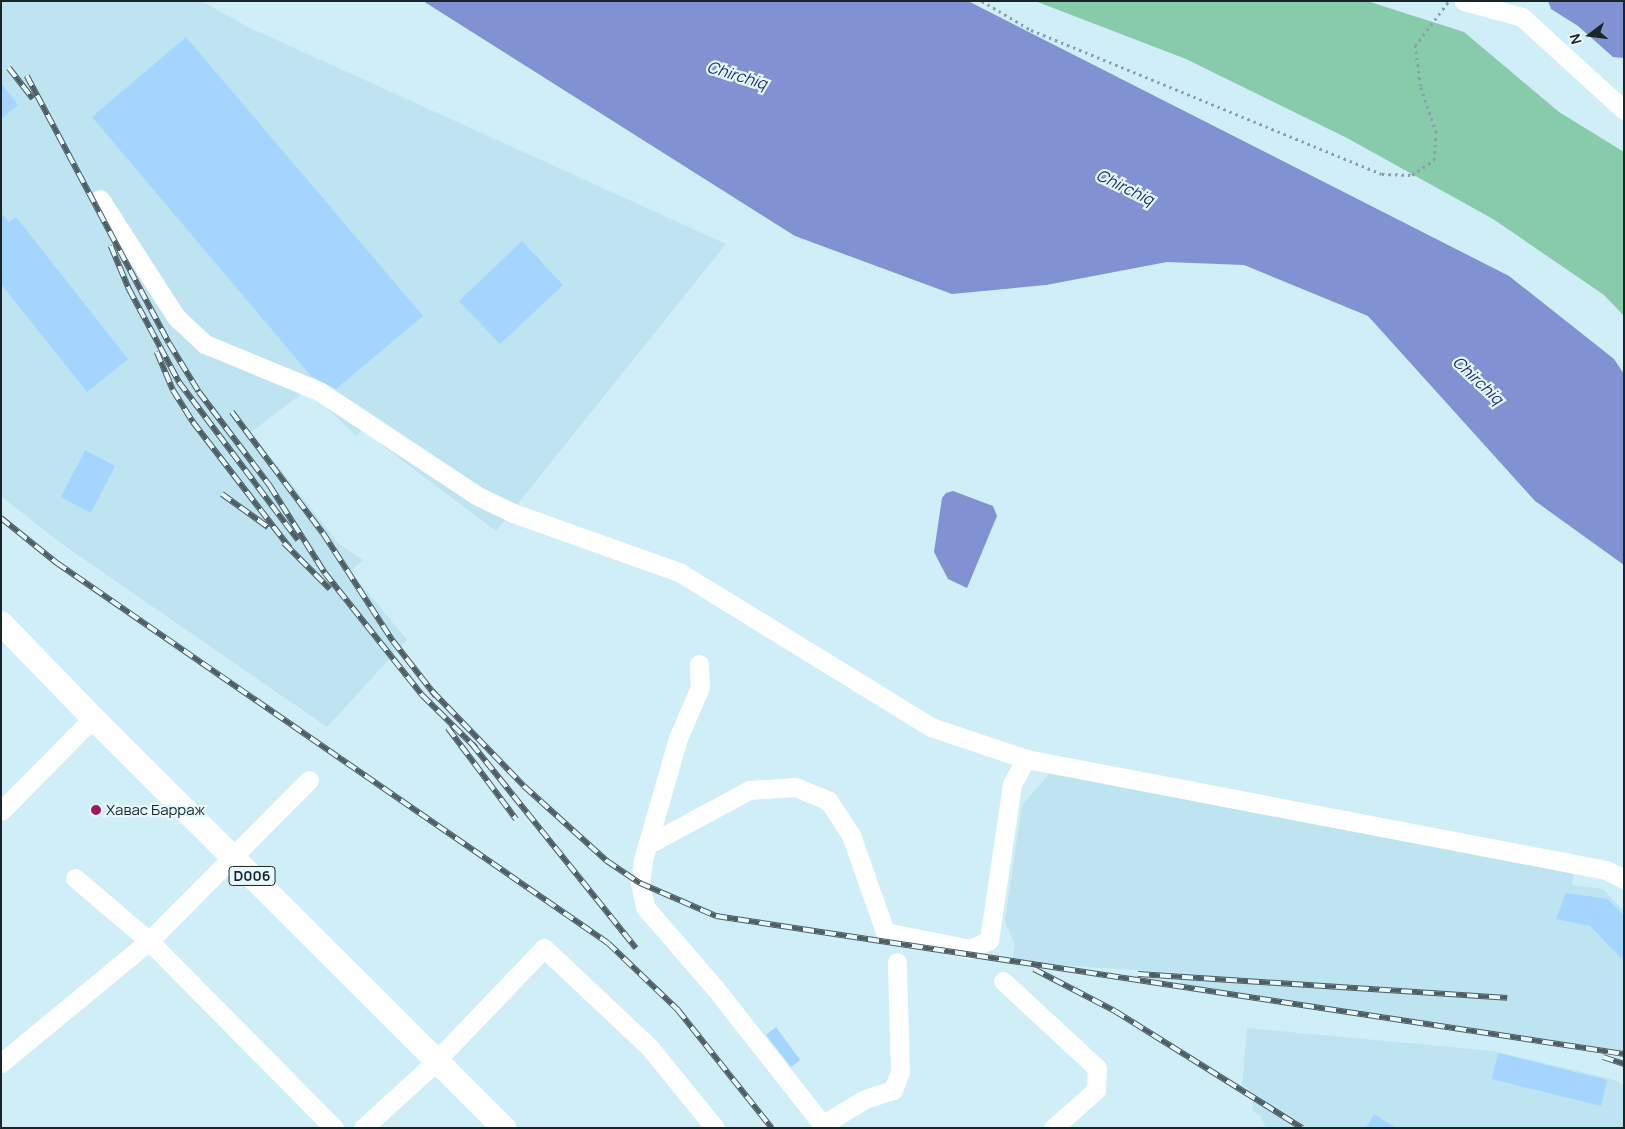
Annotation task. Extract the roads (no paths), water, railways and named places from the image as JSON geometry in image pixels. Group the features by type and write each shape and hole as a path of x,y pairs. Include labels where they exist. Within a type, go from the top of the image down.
{"main road":[{"name":"D006","path":"1,623 90,722"},
{"name":"D006","path":"1,638 90,722 433,1064 504,1128"},
{"name":"D006","path":"433,1064 488,1128"}],"street":[{"path":"1464,1 1522,17 1624,110"},
{"path":"100,198 176,317 205,344 319,392 476,495 513,513 679,572 932,727 1026,759 1606,870 1624,879"},
{"path":"699,664 700,687 678,738 647,845 640,883 645,907 715,988 824,1126 865,1099 892,1090 900,1072 897,962"},
{"path":"1,811 90,722"},
{"path":"647,845 750,790 795,787 828,800 852,835 886,932 970,949 990,940 1012,784 1026,759"},
{"path":"1,1063 149,941 227,859 309,780"},
{"path":"75,878 149,941 334,1128"},
{"path":"363,1128 433,1064 544,948 650,1048 715,1128"},
{"path":"1002,981 1097,1068 1096,1090 1053,1128"}],"water":[{"name":"Chirchiq","path":"423,1 968,1 1509,276 1614,359 1624,374 1624,565 1535,501 1368,316 1244,265 1167,262 1046,285 952,294 795,236"},
{"path":"1548,1 1624,1 1624,58 1613,57 1578,26 1551,9"},
{"path":"953,491 993,506 997,516 967,588 948,579 934,552 942,498 946,493"}],"railway":[{"path":"9,68 33,99"},
{"path":"27,76 169,343 199,392 270,486 325,573 422,695 476,748"},
{"path":"111,246 129,289 179,382 298,540"},
{"path":"157,352 173,390 193,422 290,548"},
{"path":"232,412 323,533 393,641 436,696"},
{"path":"222,494 268,527"},
{"path":"1,518 57,563 608,943 678,1010 772,1128"},
{"path":"284,543 330,589"},
{"path":"432,691 524,786 607,861 640,883 716,916 1624,1054"},
{"path":"448,728 516,819"},
{"path":"472,744 636,948"},
{"path":"1034,969 1115,1011 1302,1128"},
{"path":"1138,974 1507,998"},
{"path":"1603,1057 1624,1064"}],"place":[{"name":"Хавас Барраж","path":"96,810"}]}
